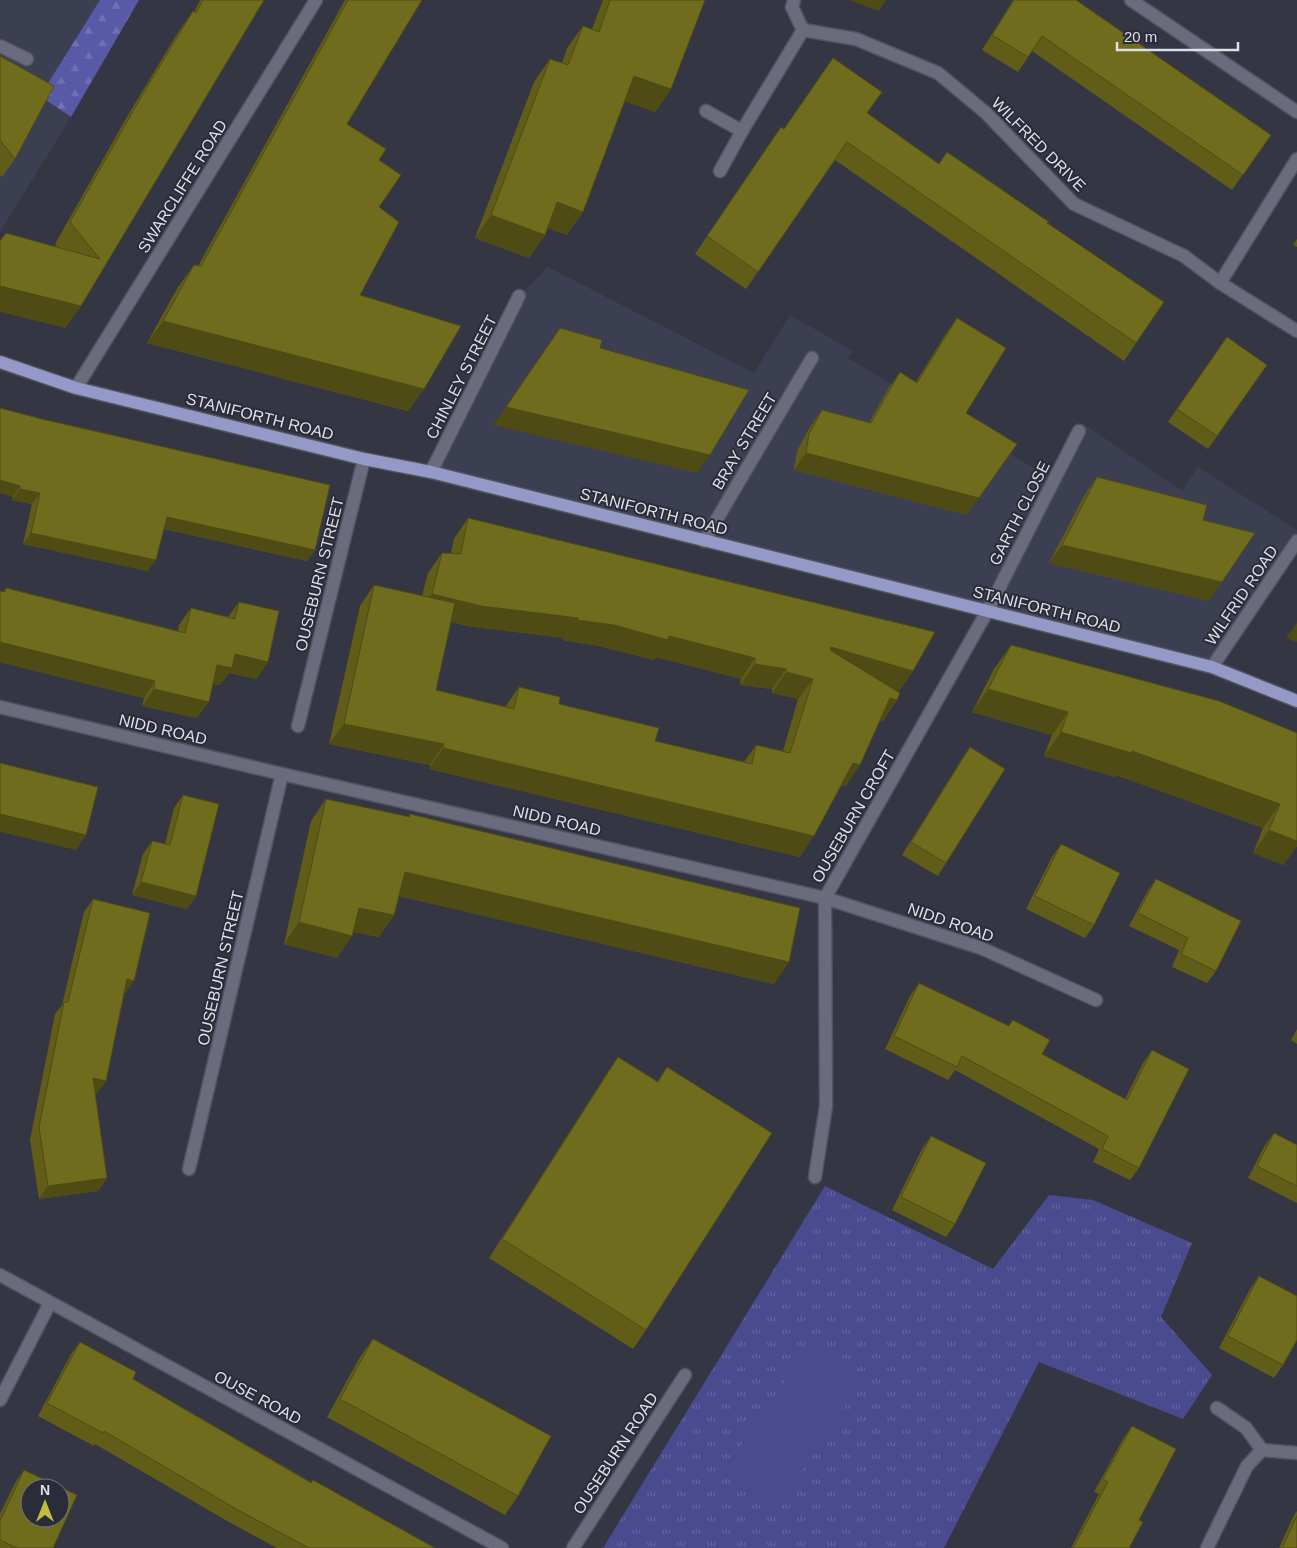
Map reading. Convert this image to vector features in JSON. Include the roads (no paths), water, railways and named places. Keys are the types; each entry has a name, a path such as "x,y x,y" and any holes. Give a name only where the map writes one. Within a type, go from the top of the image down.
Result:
{"main road":[{"name":"STANIFORTH ROAD","path":"0,362 76,388 364,459 431,472 1212,667 1297,701"}],"street":[{"name":"SWARCLIFFE ROAD","path":"76,388 316,0"},
{"path":"720,171 803,30 792,7 794,0"},
{"path":"1131,0 1297,112"},
{"name":"WILFRED DRIVE","path":"803,30 856,39 938,73 986,112 1074,204 1184,256 1220,282 1297,331"},
{"path":"0,46 26,59"},
{"path":"706,110 742,131"},
{"path":"1220,282 1297,159"},
{"name":"CHINLEY STREET","path":"431,472 519,296"},
{"name":"BRAY STREET","path":"704,541 812,358"},
{"name":"GARTH CLOSE","path":"988,610 1080,431"},
{"name":"OUSEBURN STREET","path":"298,726 364,459"},
{"name":"WILFRID ROAD","path":"1212,667 1297,541"},
{"name":"OUSEBURN CROFT","path":"815,1177 826,1106 825,898 988,610"},
{"name":"NIDD ROAD","path":"0,707 282,774 825,898 982,948 1096,1000"},
{"name":"OUSEBURN STREET","path":"189,1169 282,774"},
{"name":"OUSE ROAD","path":"0,1274 502,1548"},
{"path":"0,1400 50,1302"},
{"name":"OUSEBURN ROAD","path":"572,1548 685,1375"},
{"path":"1217,1408 1246,1428 1262,1450"},
{"path":"1207,1548 1247,1466 1262,1450 1296,1449"}]}
